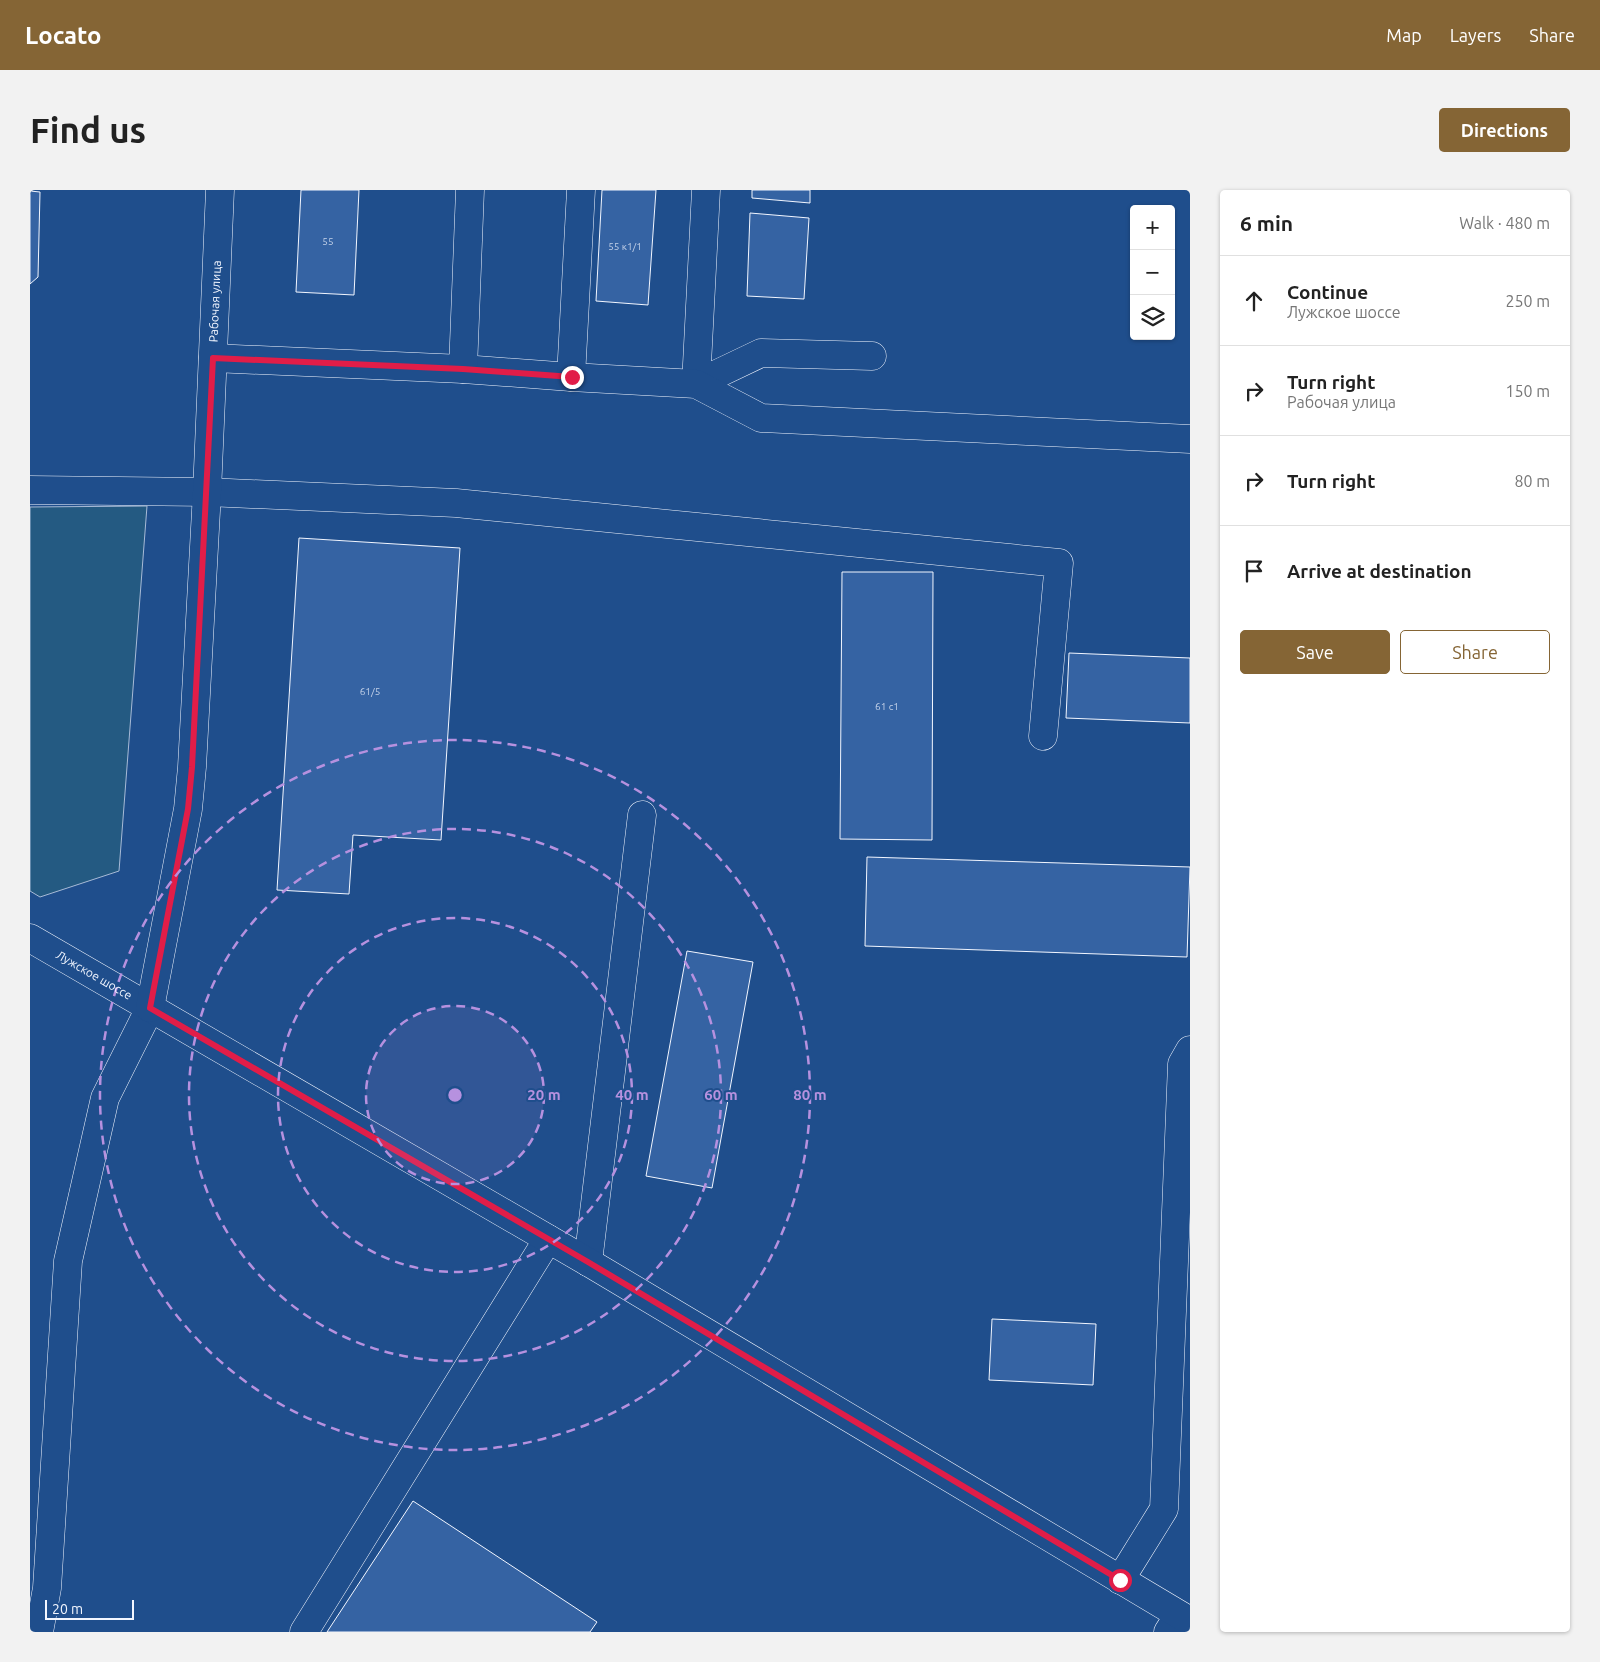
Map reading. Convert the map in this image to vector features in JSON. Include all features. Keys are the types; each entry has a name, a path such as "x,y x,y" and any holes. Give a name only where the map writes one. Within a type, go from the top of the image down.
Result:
{"main road":[{"name":"Рабочая улица","path":"40,1632 47,1588 68,1261 105,1098 150,1008 188,809 207,492 220,190"},
{"path":"463,369 470,190"},
{"path":"572,377 581,190"},
{"path":"696,384 706,190"},
{"path":"696,384 761,353 872,356"},
{"path":"213,358 463,369 696,384 761,418 1190,439"},
{"path":"30,490 207,492 456,503 1059,563 1043,736"},
{"path":"588,1262 642,815"},
{"name":"Лужское шоссе","path":"30,938 588,1262 1120,1580 1179,1623"},
{"path":"1120,1580 1164,1510 1181,1312 1182,1064 1190,1050"},
{"path":"304,1632 548,1239"},
{"path":"30,1616 47,1588"}],"shaded area":[{"path":"147,506 119,871 40,897 30,891 30,507"}],"building":[{"path":"301,190 359,190 354,295 296,292"},
{"path":"602,190 656,190 648,305 596,301"},
{"path":"752,190 810,190 810,203 752,198"},
{"path":"30,191 40,192 38,277 30,284"},
{"path":"750,213 809,218 804,299 747,296"},
{"path":"299,538 460,548 441,840 353,835 349,894 277,890"},
{"path":"842,572 933,572 932,840 840,839"},
{"path":"1069,653 1190,658 1190,723 1066,718"},
{"path":"867,857 1190,867 1187,957 865,946"},
{"path":"687,951 753,962 712,1188 646,1176"},
{"path":"992,1319 1096,1324 1093,1385 989,1380"},
{"path":"413,1501 597,1622 590,1632 327,1632"}],"route":[{"path":"572,377 463,369 213,358 192,767 188,809 150,1008 588,1262 1120,1580"}]}
